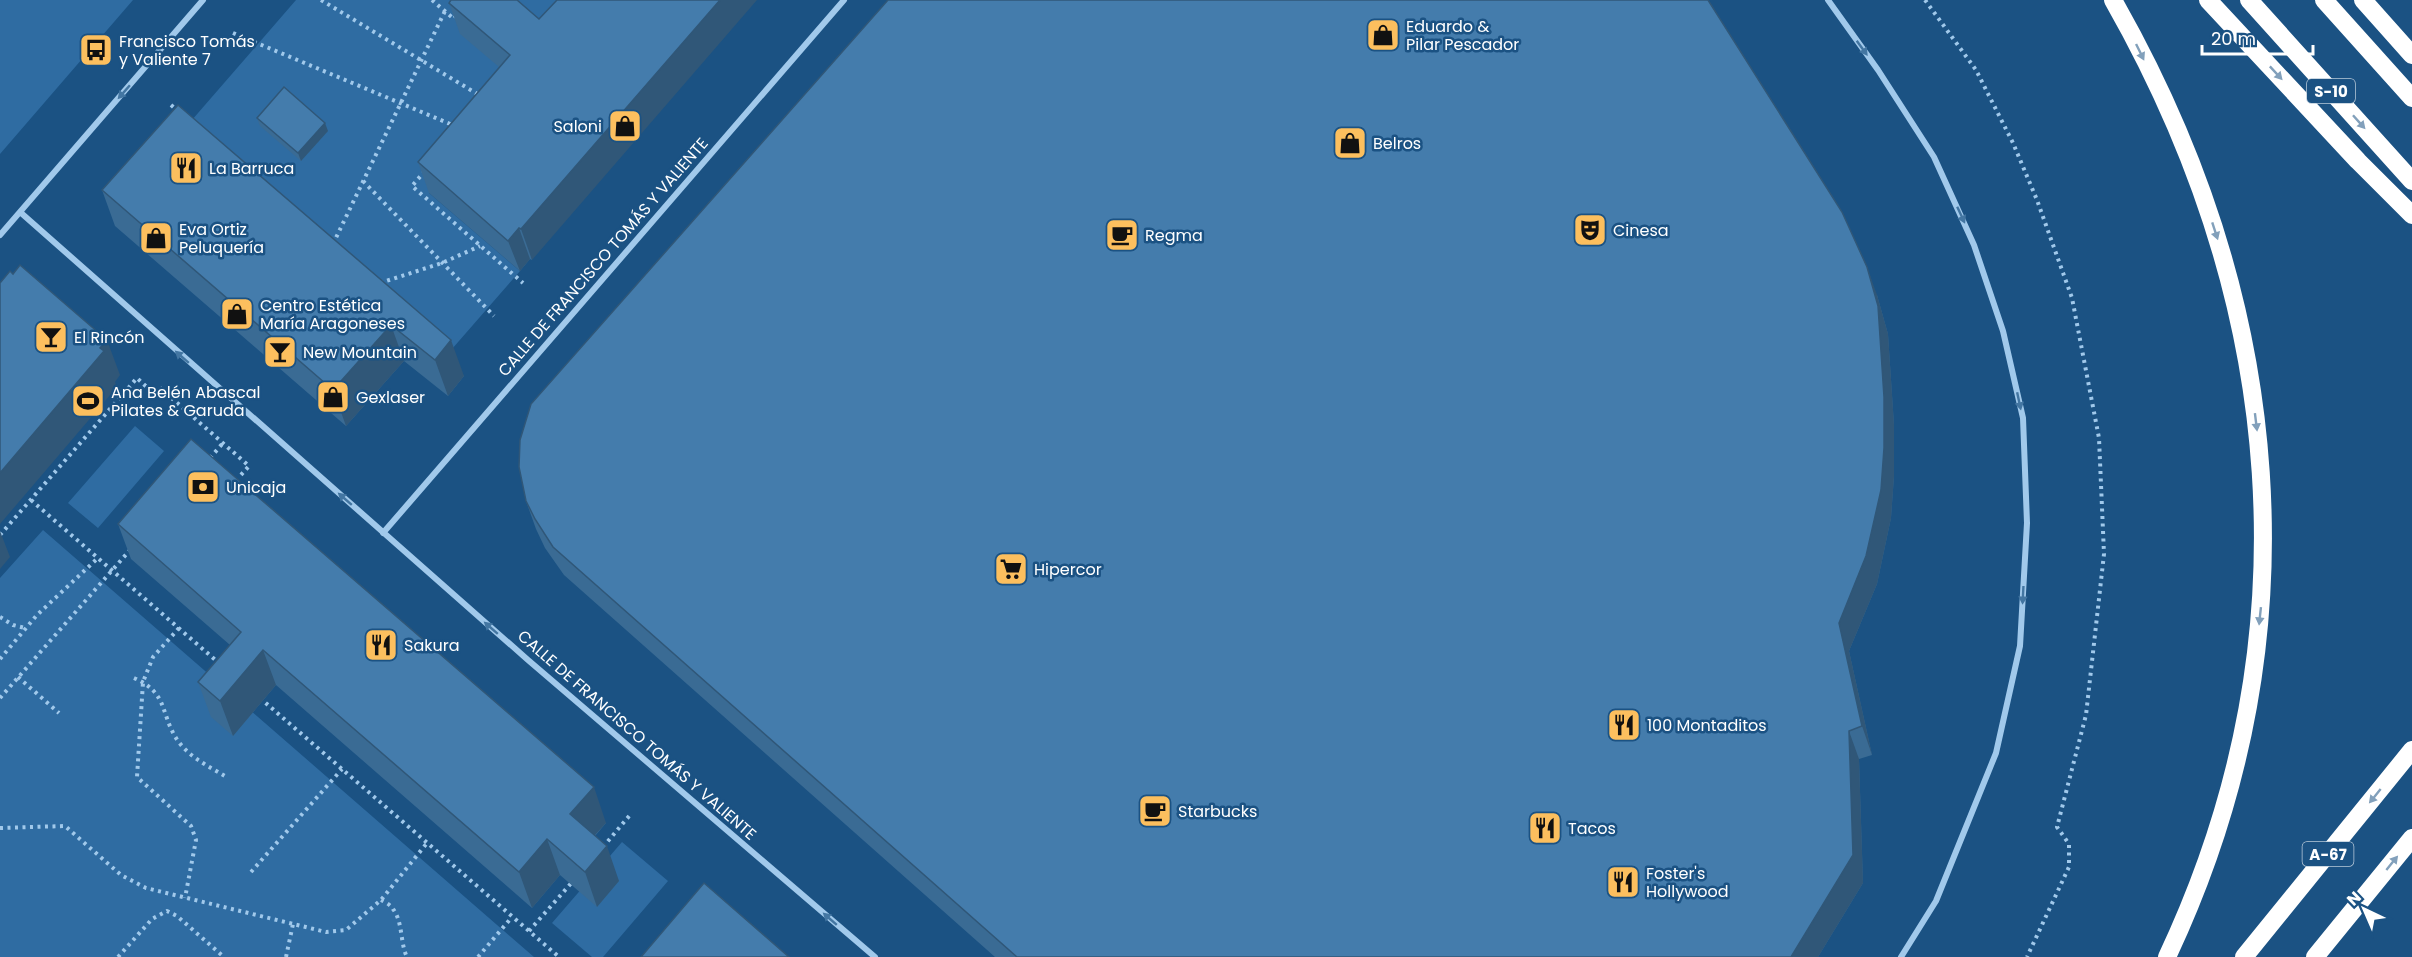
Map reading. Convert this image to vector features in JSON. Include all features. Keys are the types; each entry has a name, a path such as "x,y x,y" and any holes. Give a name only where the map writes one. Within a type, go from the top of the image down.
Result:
{"highway":[{"path":"2113,0 2180,135 2226,263 2250,372 2257,430 2263,525 2262,601 2243,736 2215,837 2191,906 2167,957"},
{"path":"2208,0 2358,161 2412,215"},
{"name":"S-10","path":"2249,0 2412,181"},
{"path":"2324,0 2412,98"},
{"path":"2363,0 2412,55"},
{"name":"A-67","path":"2244,957 2412,750"},
{"path":"2315,957 2412,838"}],"street":[{"path":"0,235 203,0"},
{"name":"CALLE DE FRANCISCO TOMÁS Y VALIENTE","path":"384,533 844,0"},
{"path":"1828,0 1878,70 1934,158 1974,245 2004,331 2023,418 2027,523 2020,646 1996,753 1936,901 1901,957"},
{"name":"CALLE DE FRANCISCO TOMÁS Y VALIENTE","path":"20,212 384,533 875,957"}],"path":[{"path":"321,0 487,100"},
{"path":"432,0 454,19 459,13"},
{"path":"1925,0 1976,70 2013,143 2037,200 2072,298 2099,438 2103,565 2086,715 2057,827 2069,844 2069,867 2027,957"},
{"path":"324,237 332,245 444,11"},
{"path":"233,33 461,129"},
{"path":"171,105 184,116"},
{"path":"426,170 412,186 523,283"},
{"path":"363,181 494,316"},
{"path":"387,292 378,284 480,246"},
{"path":"0,536 137,378 153,393 159,387 249,466 240,476"},
{"path":"208,460 223,443"},
{"path":"31,500 228,670"},
{"path":"0,699 134,545"},
{"path":"0,659 25,628 98,558"},
{"path":"0,616 13,625 25,628"},
{"path":"179,628 153,657 143,682 136,777 191,826 196,840 185,898"},
{"path":"18,677 59,712"},
{"path":"134,678 158,694 176,738 195,758 225,776"},
{"path":"253,692 559,957"},
{"path":"251,872 342,770"},
{"path":"602,848 630,815"},
{"path":"2,826 65,826 121,875 146,888 326,932 346,930 381,900 427,843"},
{"path":"529,931 581,872"},
{"path":"381,900 393,908 407,957"},
{"path":"118,957 152,919 167,911 177,916 224,957"},
{"path":"478,957 512,917"},
{"path":"286,957 293,924"}],"shaded area":[{"path":"0,0 133,0 0,154"},
{"path":"296,0 596,0 429,193 520,271 452,349 185,128"},
{"path":"135,426 164,451 98,528 68,503"},
{"path":"43,530 534,957 0,957 0,578"},
{"path":"622,842 668,881 603,957 592,957 552,923"}],"building":[{"path":"451,0 517,0 539,19 557,0 720,0 521,229 519,228 508,241 418,162 510,55 449,3"},
{"path":"888,0 1708,0 1842,212 1867,267 1878,306 1884,397 1881,490 1866,556 1839,623 1862,726 1849,731 1853,855 1791,957 1017,957 553,547 526,501 519,467 520,440 531,404"},
{"path":"284,87 325,123 298,153 257,118"},
{"path":"178,105 451,340 435,360 391,325 333,390 102,190"},
{"path":"20,265 107,340 100,348 104,351 0,473 0,283 10,271 13,274"},
{"path":"191,439 594,787 570,814 607,846 585,872 547,839 519,872 263,650 220,701 198,682 241,632 118,524"},
{"path":"704,883 789,957 641,957"}],"place":[{"name":"Eduardo & Pilar Pescador","path":"1383,35"},
{"name":"Francisco Tomás y Valiente 7","path":"96,50"},
{"name":"Saloni","path":"625,126"},
{"name":"Belros","path":"1350,143"},
{"name":"La Barruca","path":"186,168"},
{"name":"Cinesa","path":"1590,230"},
{"name":"Regma","path":"1122,235"},
{"name":"Eva Ortiz Peluquería","path":"156,238"},
{"name":"Centro Estética María Aragoneses","path":"237,314"},
{"name":"El Rincón","path":"51,337"},
{"name":"New Mountain","path":"280,352"},
{"name":"Gexlaser","path":"333,397"},
{"name":"Ana Belén Abascal Pilates & Garuda","path":"88,401"},
{"name":"Unicaja","path":"203,487"},
{"name":"Hipercor","path":"1011,569"},
{"name":"Sakura","path":"381,645"},
{"name":"100 Montaditos","path":"1624,725"},
{"name":"Starbucks","path":"1155,811"},
{"name":"Tacos","path":"1545,828"},
{"name":"Foster's Hollywood","path":"1623,882"}]}
